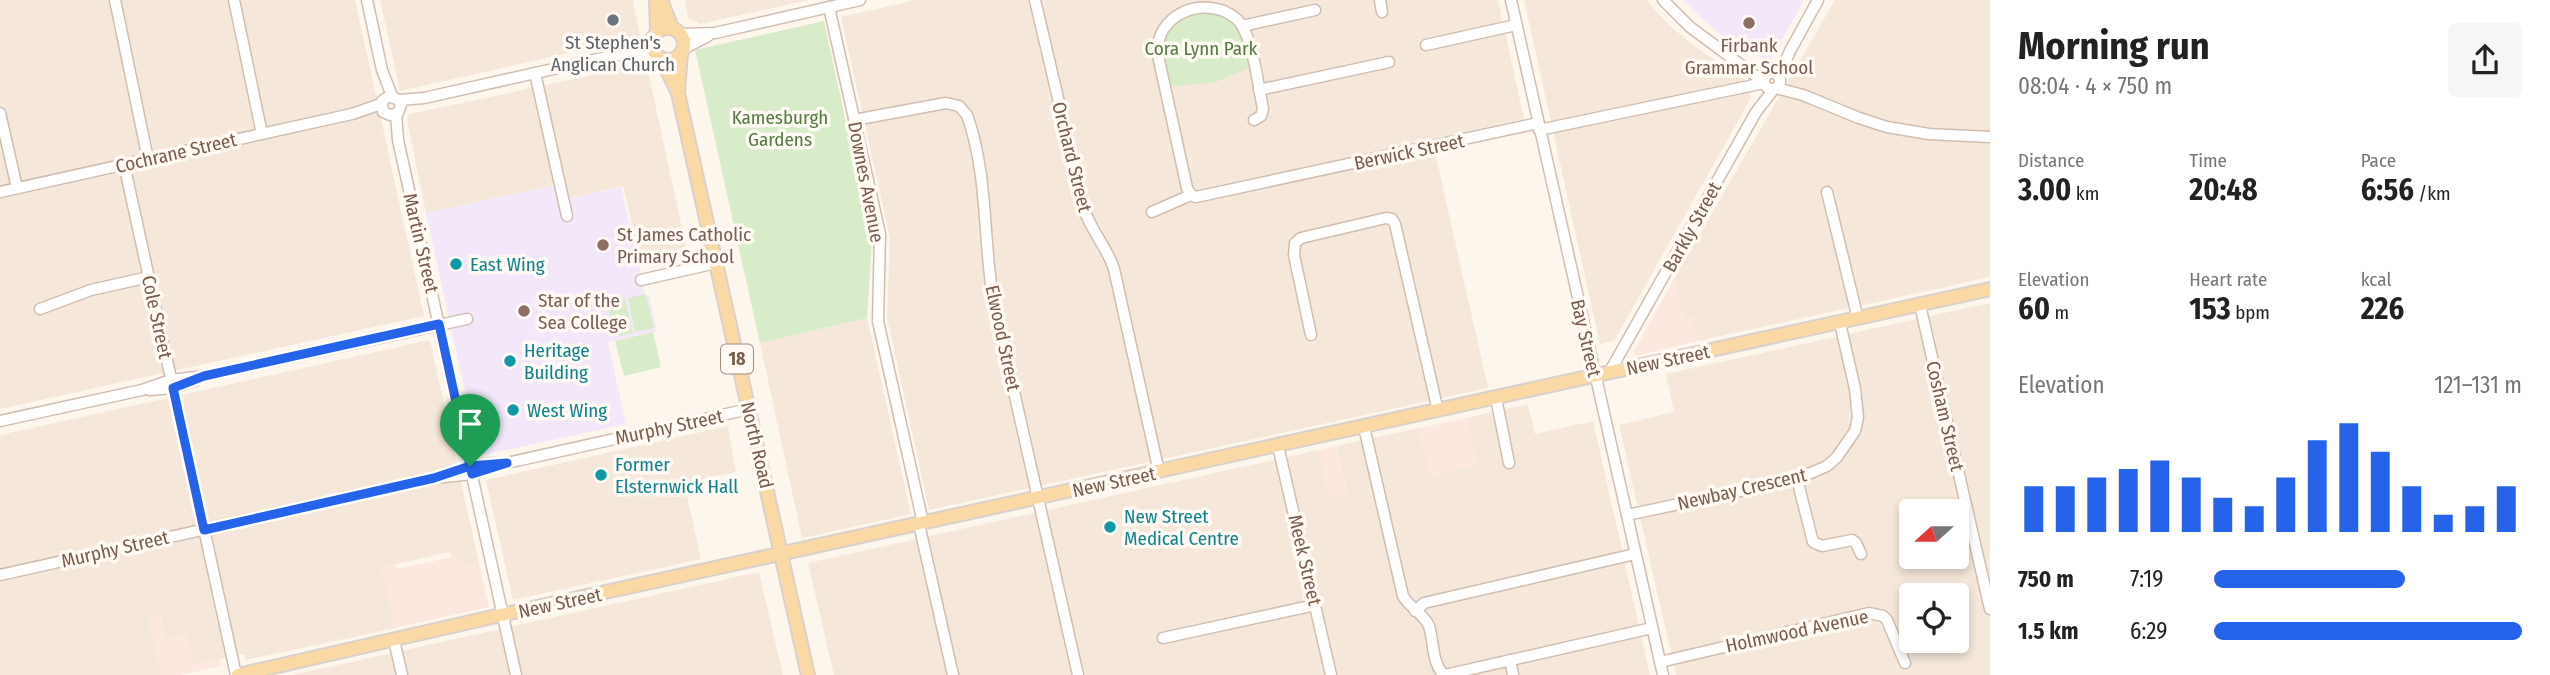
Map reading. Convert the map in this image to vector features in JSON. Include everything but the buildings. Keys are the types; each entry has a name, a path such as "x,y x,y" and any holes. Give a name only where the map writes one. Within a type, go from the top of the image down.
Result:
{"main road":[{"name":"18","path":"659,0 676,31 682,51"},
{"name":"18","path":"658,56 655,36 659,0"},
{"path":"655,36 661,29 676,31"},
{"path":"658,56 672,59 682,51"},
{"name":"North Road","path":"678,93 682,51"},
{"name":"North Road","path":"658,56 678,93 808,675"},
{"name":"New Street","path":"237,675 1990,289"}],"street":[{"path":"115,0 148,159"},
{"path":"234,0 262,134"},
{"name":"Martin Street","path":"368,0 516,675"},
{"path":"682,51 715,33 826,5 860,0"},
{"name":"Orchard Street","path":"1035,0 1084,209 1090,225 1107,250 1114,269 1159,472"},
{"path":"1380,0 1382,12"},
{"name":"Bay Street","path":"1511,0 1663,675"},
{"path":"1663,0 1690,27 1735,61 1803,95 1887,127 1929,134 1990,137"},
{"name":"Barkly Street","path":"1609,373 1818,0"},
{"path":"1191,195 1187,188 1157,43 1164,28 1178,13 1194,3 1222,10 1242,26 1263,113 1254,120"},
{"name":"Downes Avenue","path":"826,5 880,234 878,321 953,675"},
{"path":"1242,26 1315,10"},
{"path":"1426,45 1516,24"},
{"path":"676,31 715,33"},
{"name":"Cochrane Street","path":"0,192 616,55 655,36"},
{"name":"Cochrane Street","path":"616,55 658,56"},
{"path":"1259,90 1389,62"},
{"path":"535,73 567,216"},
{"name":"Berwick Street","path":"1152,212 1191,195 1201,197 1771,81"},
{"name":"Elwood Street","path":"854,120 946,103 958,106 967,115 984,191 987,253 993,299 1078,675"},
{"path":"0,113 17,188"},
{"name":"Cole Street","path":"124,164 237,675"},
{"path":"1827,192 1858,319"},
{"path":"1311,335 1294,255 1297,240 1386,218 1392,219 1438,411"},
{"path":"641,280 716,263"},
{"path":"40,309 91,290 149,277"},
{"name":"Cosham Street","path":"1920,305 1990,608"},
{"path":"0,421 467,318"},
{"name":"Newbay Crescent","path":"1627,515 1797,479 1827,466 1847,446 1855,431 1858,417 1840,323"},
{"path":"1626,342 1632,368"},
{"path":"1496,398 1509,463"},
{"name":"Murphy Street","path":"0,575 749,409"},
{"path":"1364,427 1403,596 1429,626 1438,668 1444,675 1652,628"},
{"name":"Meek Street","path":"1278,446 1331,675"},
{"path":"1797,479 1813,542 1822,546 1852,540 1856,542 1861,554"},
{"path":"1415,611 1424,603 1636,554"},
{"path":"1163,638 1315,605"},
{"name":"Holmwood Avenue","path":"1660,662 1870,613 1883,616 1887,620 1905,663"},
{"path":"394,640 402,675"},
{"path":"1510,660 1513,675"}],"shaded area":[{"path":"0,0 355,0 424,316 0,409"},
{"path":"380,0 633,0 640,37 400,91"},
{"path":"685,0 809,0 700,24 688,17"},
{"path":"917,0 1498,0 1524,119 1432,139 1488,388 929,510 887,317 890,238 841,17"},
{"path":"1524,0 1646,0 1669,25 1694,46 1744,80 1751,98 1614,341 1600,344"},
{"name":"Firbank Grammar School","path":"1682,0 1804,0 1770,62 1729,42"},
{"path":"1835,0 1990,0 1990,277 1698,341 1692,317 1683,319 1674,279"},
{"path":"644,64 647,66 688,256 642,266 623,186 558,201 554,185 426,213 407,119 410,114"},
{"name":"Star of the Sea College","path":"555,185 559,201 621,187 642,266 639,267 645,296 649,295 657,331 608,342 626,424 479,456 426,213"},
{"path":"1674,279 1683,318 1692,317 1698,341 1635,356 1634,351"},
{"path":"1990,303 1990,675 1676,675 1619,425 1674,412 1666,374"},
{"path":"867,318 911,514 802,538 760,343"},
{"path":"430,340 481,573 452,557 450,552 382,567 395,628 246,660 244,654 194,664 164,639 160,616 149,618 161,675 0,675 0,435"},
{"path":"1528,404 1535,434 1593,421 1650,675 834,675 808,563 1319,450 1330,496 1347,492 1336,446 1419,428 1430,476 1477,465 1467,418"},
{"path":"1467,418 1478,465 1429,476 1419,428"},
{"path":"728,426 736,472 684,483 701,559 513,600 486,480"},
{"path":"1336,446 1347,492 1329,496 1319,450"},
{"path":"452,557 481,573 489,607 395,628 381,567 395,563 397,569"},
{"path":"759,572 783,675 292,675"},
{"path":"159,616 165,639 187,634 194,664 220,659 221,666 181,675 161,675 149,618"}],"green space":[{"name":"Cora Lynn Park","path":"1206,11 1218,14 1233,24 1242,38 1249,68 1216,82 1169,87 1164,60 1165,37 1170,27 1178,20 1189,14"},
{"name":"Kamesburgh Gardens","path":"824,21 872,242 867,318 760,343 695,50"},
{"path":"646,294 654,328 635,332 628,298"},
{"path":"625,299 633,333 614,337 607,303"},
{"path":"653,332 661,367 624,376 615,341"}],"place":[{"name":"St Stephen's Anglican Church","path":"613,20"},
{"name":"Firbank Grammar School","path":"1749,23"},
{"name":"St James Catholic Primary School","path":"603,245"},
{"name":"East Wing","path":"456,264"},
{"name":"Star of the Sea College","path":"524,311"},
{"name":"Heritage Building","path":"510,361"},
{"name":"West Wing","path":"513,410"},
{"name":"Former Elsternwick Hall","path":"601,475"},
{"name":"New Street Medical Centre","path":"1110,527"}],"route":[{"path":"470,466 434,478 204,530 173,388 204,376 439,324 470,466 507,463 472,474 470,466"}]}
